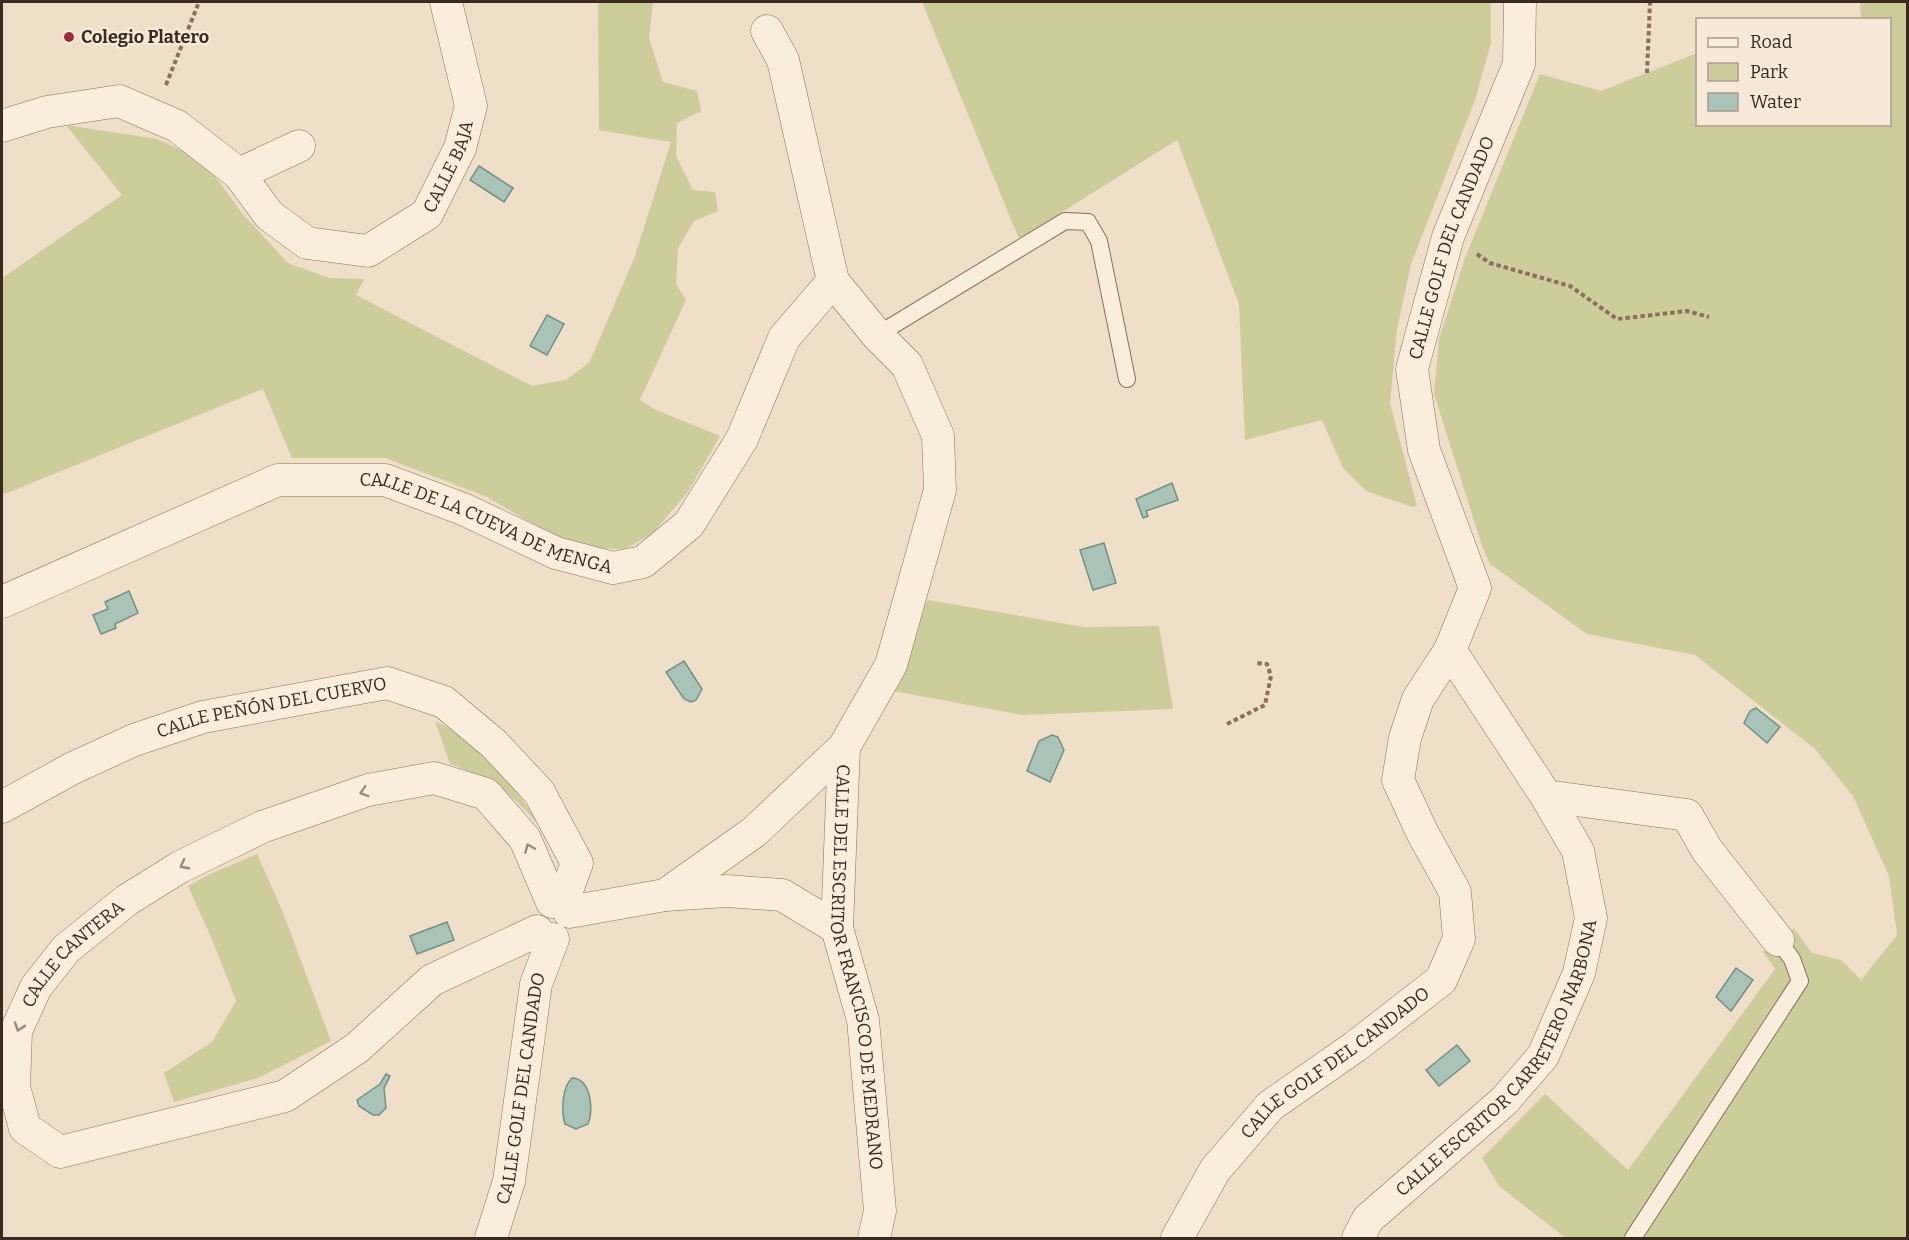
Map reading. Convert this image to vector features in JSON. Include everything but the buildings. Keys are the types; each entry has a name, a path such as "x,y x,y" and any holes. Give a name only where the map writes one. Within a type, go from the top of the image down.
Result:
{"street":[{"name":"CALLE BAJA","path":"2,126 47,112 119,101 177,126 239,174 269,215 307,243 368,250 427,214 460,148 471,106 446,2"},
{"name":"CALLE GOLF DEL CANDADO","path":"1177,1239 1215,1170 1270,1106 1441,980 1459,939 1455,892 1422,832 1398,780 1405,738 1418,699 1450,650 1475,588 1414,452 1412,369 1448,237 1519,64 1520,2"},
{"path":"767,31 783,60 833,281"},
{"path":"239,174 299,146"},
{"name":"CALLE DEL ESCRITOR FRANCISCO DE MEDRANO","path":"833,281 877,335 906,365 938,436 940,490 891,665 844,747 837,928 863,1020 880,1211 874,1239"},
{"name":"CALLE DE LA CUEVA DE MENGA","path":"2,602 278,480 385,480 463,509 556,553 614,568 643,562 689,524 742,439 784,338 833,281"},
{"name":"CALLE ESCRITOR CARRETERO NARBONA","path":"1358,1239 1368,1219 1504,1101 1543,1056 1579,973 1591,918 1578,851 1546,796 1450,650"},
{"name":"CALLE PEÑÓN DEL CUERVO","path":"2,807 73,768 134,740 203,717 387,683 444,702 494,744 539,792 577,863 561,906"},
{"path":"665,895 754,832 844,747"},
{"name":"CALLE CANTERA","path":"545,935 432,980 357,1048 285,1096 60,1152 26,1128 14,1088 16,1031 36,987 66,949 127,900 180,867 262,827 368,790 434,778 486,794 525,839 561,906"},
{"path":"1546,796 1687,815 1707,850 1778,940"},
{"path":"545,935 534,922 536,912 541,905 561,906 727,891 782,895 837,928"},
{"name":"CALLE GOLF DEL CANDADO","path":"491,1239 509,1181 536,984 545,935"}],"lane":[{"path":"877,335 1065,221 1088,222 1099,241 1127,379"},
{"path":"1633,1239 1800,981 1792,959 1778,940"}],"path":[{"path":"152,116 199,2"},
{"path":"1647,73 1650,2"},
{"path":"1448,237 1490,263 1570,286 1617,319 1687,311 1709,317"},
{"path":"1227,724 1265,705 1271,676 1267,664 1255,663"}],"green space":[{"path":"598,2 653,2 649,38 663,82 697,91 701,111 677,123 676,156 693,190 715,192 718,211 694,221 678,248 676,284 686,300 640,400 654,409 720,436 688,492 652,534 625,549 585,548 552,535 485,496 385,458 292,458 263,389 2,495 2,278 122,195 66,125 157,139 203,160 242,213 288,263 329,278 364,279 356,295 532,386 565,380 589,363 634,259 671,142 599,130"},
{"path":"922,2 1491,2 1491,43 1475,100 1411,264 1397,329 1390,403 1417,506 1412,507 1366,491 1343,468 1322,420 1245,440 1239,304 1177,140 1019,239"},
{"path":"1860,2 1907,2 1907,1238 1566,1238 1499,1186 1482,1158 1545,1094 1628,1170 1775,969 1763,952 1794,928 1812,953 1841,960 1861,980 1897,935 1889,876 1853,796 1815,749 1695,655 1587,634 1490,564 1482,546 1434,394 1439,339 1465,258 1540,74 1601,91 1696,53 1696,126 1891,126 1891,18 1861,18"},
{"path":"928,600 1084,627 1159,626 1173,709 1022,715 894,691 923,607"},
{"path":"435,721 470,742 485,755 511,785 546,834 525,809 504,791 450,764"},
{"path":"257,854 282,910 331,1041 258,1078 174,1102 164,1073 212,1042 236,1001 188,886"}],"water":[{"path":"479,166 513,188 504,202 470,180"},
{"path":"547,315 564,324 547,355 530,346"},
{"path":"1172,483 1178,500 1146,511 1148,516 1143,518 1136,499"},
{"path":"1104,543 1116,583 1093,590 1080,550"},
{"path":"129,591 138,613 115,624 116,628 101,634 93,615 108,609 105,602"},
{"path":"684,661 702,689 696,700 691,702 684,699 666,672"},
{"path":"1756,708 1780,727 1767,743 1744,723 1750,711"},
{"path":"1052,735 1058,737 1064,750 1050,782 1027,771 1039,741"},
{"path":"447,922 454,940 417,954 410,936"},
{"path":"1736,968 1753,980 1731,1011 1716,997"},
{"path":"1457,1045 1470,1061 1439,1086 1426,1070"},
{"path":"386,1074 390,1076 384,1088 386,1108 379,1115 373,1115 359,1106 357,1100 380,1084"},
{"path":"572,1078 583,1083 591,1104 588,1124 576,1129 565,1124 563,1113 564,1093"}],"place":[{"name":"Colegio Platero","path":"69,37"}]}
